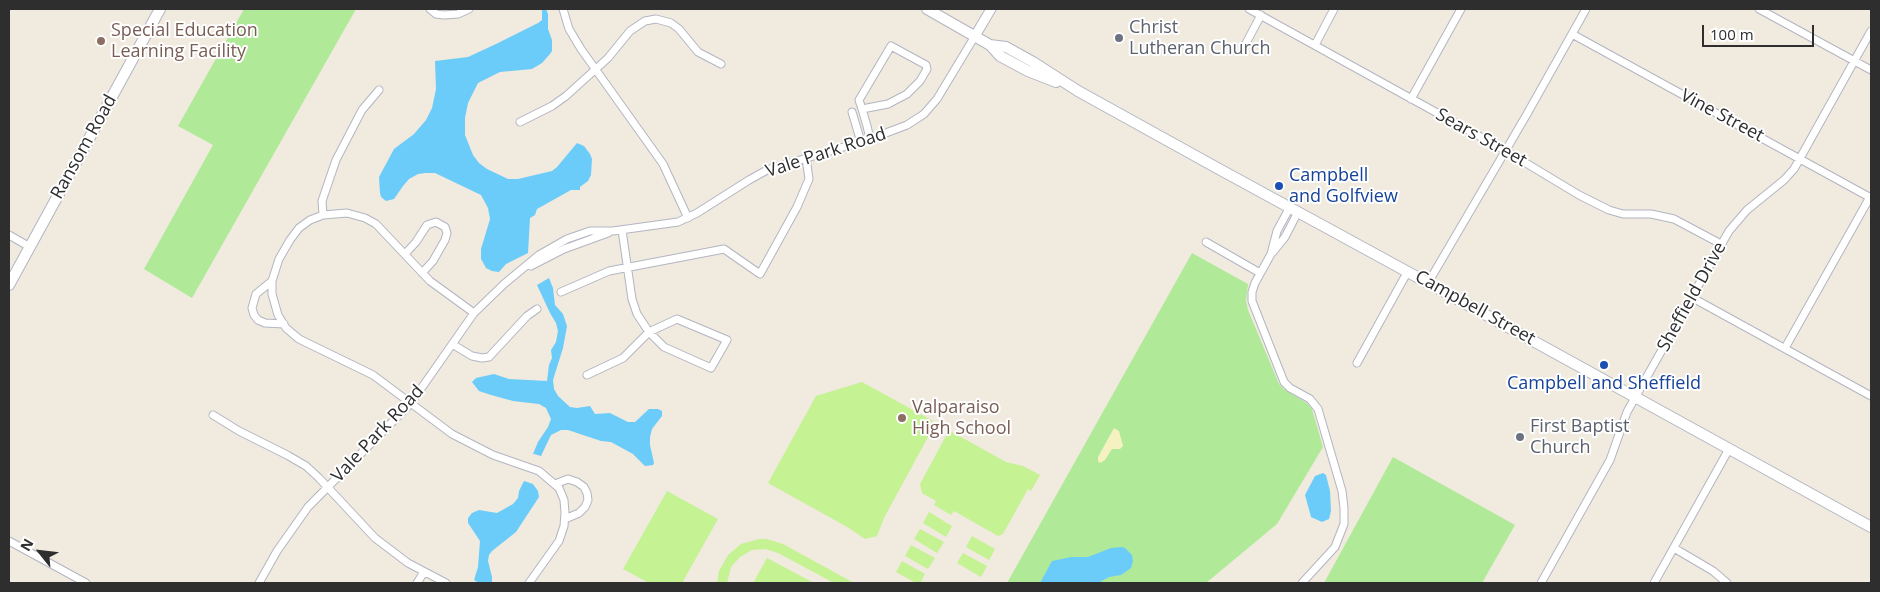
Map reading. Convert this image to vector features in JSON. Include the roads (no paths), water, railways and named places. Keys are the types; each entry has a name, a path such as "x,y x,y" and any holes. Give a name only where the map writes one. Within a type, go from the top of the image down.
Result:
{"main road":[{"name":"Ransom Road","path":"9,285 160,9"},
{"name":"Campbell Street","path":"927,9 990,45 1000,56 1028,71 1078,91 1871,527"}],"street":[{"path":"430,9 436,14 444,15 458,14 470,9"},
{"path":"563,9 574,40 663,164 674,184 688,218"},
{"path":"976,36 992,9"},
{"name":"Sears Street","path":"1249,9 1506,151 1578,195 1609,210 1623,214 1651,214 1674,219 1721,244"},
{"path":"1314,45 1334,9"},
{"path":"1411,99 1460,9"},
{"path":"1428,282 1506,151 1586,9"},
{"path":"1760,9 1871,70"},
{"path":"1244,47 1261,15"},
{"path":"520,122 558,102 596,70 634,27 645,21 656,19 666,21 675,26 698,52 721,64"},
{"name":"Sheffield Drive","path":"1541,583 1610,460 1621,426 1636,397 1721,244 1738,218 1784,180 1801,158 1871,31"},
{"name":"Vine Street","path":"1572,34 1871,197"},
{"name":"Vale Park Road","path":"259,583 308,508 411,403 474,313 504,284 524,269 564,249 613,231 668,224 688,218 758,175 870,139 907,125 929,109 941,94 976,36"},
{"path":"862,109 881,106 901,98 920,80 927,70 926,65 891,46 859,100 870,139"},
{"path":"323,215 322,201 336,160 362,110 379,90"},
{"path":"852,112 860,142"},
{"path":"561,292 609,271 724,249 760,274 797,207 809,179 806,158"},
{"path":"1785,348 1871,197"},
{"path":"1294,210 1277,231 1271,254 1252,292 1252,301 1284,382 1290,388 1313,402 1318,409 1344,500 1344,524 1338,540 1329,555 1302,583"},
{"path":"474,313 442,291 422,273 381,228 365,218 347,212 323,215 304,224 294,233 279,259 272,280 275,308 284,324 299,339 366,371 452,434 493,455 539,471 559,488 564,500 564,526 559,541 529,583"},
{"path":"405,254 416,242 427,225 436,222 445,227 445,240 434,261 422,273"},
{"path":"587,375 622,358 649,332 677,319 727,340 712,368 664,347 649,332 637,314 632,299 622,230"},
{"path":"9,235 30,247"},
{"path":"1206,242 1260,273"},
{"path":"1357,364 1408,272"},
{"path":"272,280 256,294 252,301 252,308 258,320 265,323 284,324"},
{"path":"1691,297 1871,396"},
{"path":"452,344 472,356 489,357 527,316 537,308"},
{"path":"213,415 239,431 296,460 312,471 375,538 408,563 446,583"},
{"path":"1654,583 1729,449"},
{"path":"555,484 568,479 577,482 587,492 588,500 585,507 579,513 565,518"},
{"path":"9,541 86,583"},
{"path":"1674,548 1713,571 1727,583"},
{"path":"417,583 424,572"}],"water":[{"path":"546,9 548,29 552,40 552,51 542,63 532,69 500,72 478,83 468,103 465,118 465,135 473,155 479,163 508,179 518,179 552,171 577,143 584,146 590,154 592,159 591,175 588,181 580,187 580,190 571,190 537,209 535,215 530,218 528,253 506,264 499,272 492,271 486,268 481,259 481,249 490,219 488,208 481,195 435,173 426,173 418,174 409,179 394,199 386,201 381,197 379,177 394,149 414,134 426,120 432,108 436,89 435,61 468,57 496,44 538,23 542,20 542,10"},
{"path":"549,278 553,288 555,305 563,314 567,326 563,348 553,380 554,389 558,396 570,407 590,406 595,414 610,413 628,422 635,422 649,409 662,411 662,416 652,429 650,437 653,465 645,466 633,454 611,442 601,441 568,430 561,430 551,435 541,456 533,454 551,419 546,408 539,404 513,401 479,391 472,382 476,378 494,374 509,379 547,381 552,358 551,350 556,342 558,331 556,323 537,285"},
{"path":"1323,473 1326,475 1330,491 1331,511 1329,519 1322,522 1311,517 1305,495 1315,476"},
{"path":"524,481 533,484 538,491 539,497 516,532 489,555 488,561 492,582 479,583 474,580 478,567 480,541 468,523 468,518 472,513 479,510 497,513 513,504 518,498"},
{"path":"1122,547 1132,555 1133,561 1131,568 1121,575 1109,577 1098,583 1040,583 1052,561 1071,557 1088,557 1111,548"}],"place":[{"name":"Christ Lutheran Church","path":"1119,38"},
{"name":"Special Education Learning Facility","path":"101,41"},
{"name":"Campbell and Golfview","path":"1279,186"},
{"name":"Campbell and Sheffield","path":"1604,365"},
{"name":"Valparaiso High School","path":"902,418"},
{"name":"First Baptist Church","path":"1520,437"}]}
